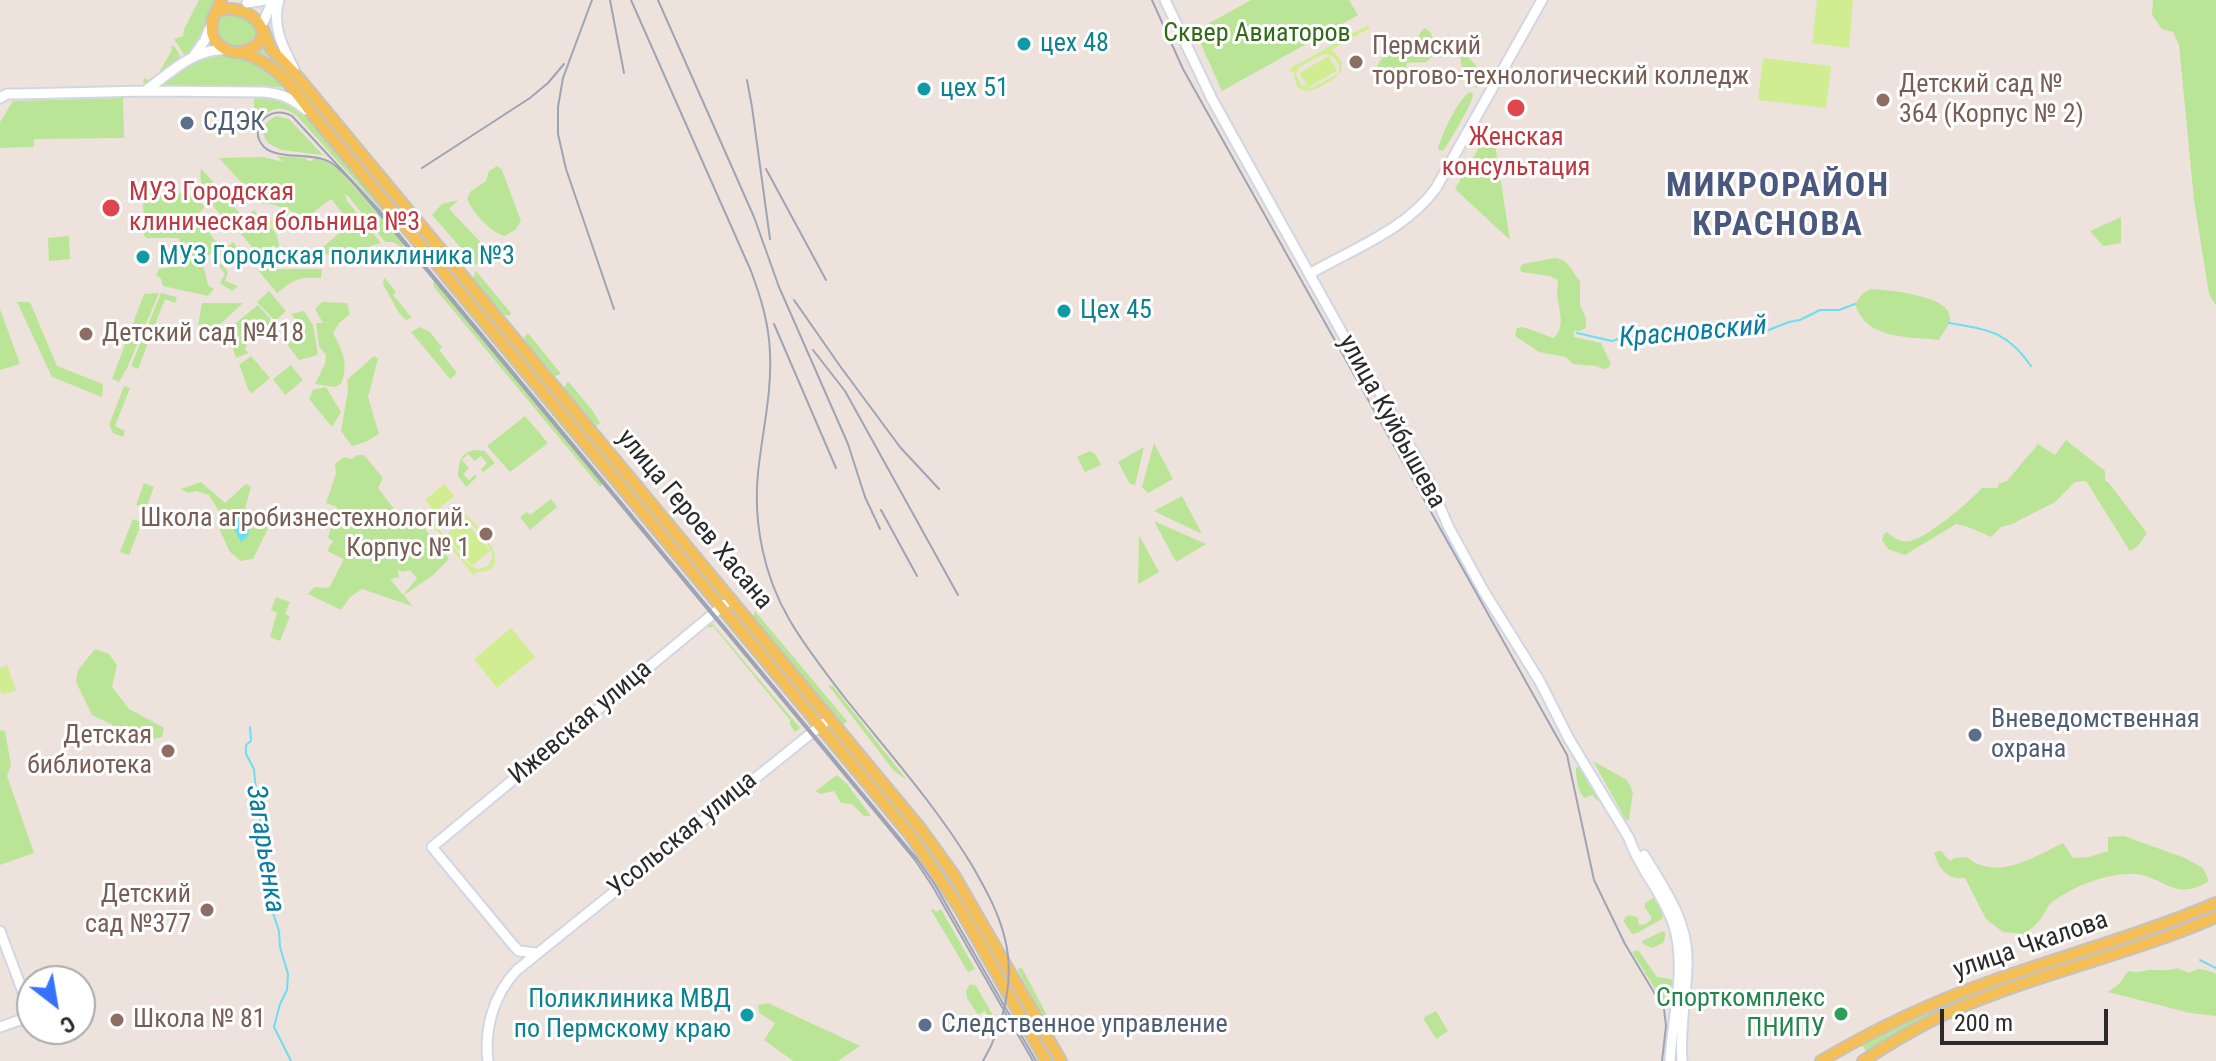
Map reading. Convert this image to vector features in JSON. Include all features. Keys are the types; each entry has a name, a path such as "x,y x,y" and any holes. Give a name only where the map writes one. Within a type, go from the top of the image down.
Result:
{"main road":[{"path":"193,57 205,40 219,6 265,0"},
{"path":"145,91 206,51 241,52 250,49 257,43 277,0"},
{"path":"277,0 276,23 297,76"},
{"name":"улица Куйбышева","path":"1165,0 1212,99 1356,358 1375,384 1428,479 1449,528 1483,590 1539,680 1569,739 1660,895 1673,924 1678,958 1677,1003 1670,1061"},
{"path":"1309,274 1403,221 1427,201 1542,0"},
{"path":"246,2 258,12 262,27"},
{"path":"212,24 216,42 227,50"},
{"name":"улица Героев Хасана","path":"262,27 271,49 297,76 921,829 954,875 1061,1061"},
{"name":"улица Героев Хасана","path":"241,52 258,57 275,68 289,83 911,836 944,883 1046,1061"},
{"path":"0,98 7,94 145,91 282,94 317,120"},
{"name":"Ижевская улица","path":"519,951 432,847 731,600"},
{"name":"Усольская улица","path":"537,953 830,718"},
{"name":"улица Куйбышева","path":"1629,838 1638,846 1681,921 1687,957 1682,1061"},
{"name":"улица Чкалова","path":"1821,1061 1914,1013 1990,982 2174,921 2216,903"},
{"name":"улица Чкалова","path":"1862,1061 1955,1010 2179,933 2216,917"},
{"path":"0,931 16,974"},
{"path":"488,1061 494,1006 515,966 519,951 537,953"},
{"path":"508,980 537,953"},
{"path":"1851,1044 1862,1049 1862,1061"}],"green space":[{"path":"199,0 216,0 209,13 202,41 185,56 174,39 183,36"},
{"name":"Сквер Авиаторов","path":"1251,0 1349,0 1358,15 1222,91 1195,31"},
{"path":"1817,0 1853,0 1849,48 1812,43"},
{"path":"2153,0 2216,0 2216,306 2209,294 2194,200 2179,45 2173,32 2162,29 2152,15"},
{"path":"237,6 251,12 257,26 251,40 237,46 223,40 217,26 223,12"},
{"path":"1368,25 1370,28 1331,50 1340,60 1342,69 1340,73 1336,77 1319,87 1308,91 1300,88 1294,71 1289,69","holes":["1324,54 1334,57 1339,73 1312,88 1301,85 1296,74 1299,67"]},
{"path":"1425,28 1442,43 1426,62 1407,63 1413,76 1405,84 1399,84 1386,72 1380,72 1377,67 1391,48 1407,48"},
{"path":"262,44 279,65 256,50"},
{"path":"171,46 180,55 179,61 143,84 144,78 148,80 158,74 172,50"},
{"path":"212,51 259,61 288,88 157,87"},
{"path":"1461,55 1466,55 1478,68 1483,85 1476,88 1463,69"},
{"path":"1329,56 1337,71 1308,87 1299,73"},
{"path":"1763,58 1831,66 1826,108 1758,100"},
{"path":"1469,92 1473,94 1466,113 1443,151 1439,150 1450,118"},
{"path":"254,95 268,95 297,104 384,209 382,211 297,116 278,109 254,121"},
{"path":"123,98 124,138 34,139 34,147 0,148 0,122 13,101"},
{"path":"311,102 438,255 392,202"},
{"path":"276,116 289,119 323,155 281,150 268,143 264,127"},
{"path":"1492,125 1510,240 1455,189"},
{"path":"276,156 311,161 315,158 328,162 340,171 405,245 401,247 385,242 344,194 381,243 343,255 315,254 351,223 331,199 307,217 272,204 260,203 219,158 263,157 284,162"},
{"path":"497,166 502,170 521,221 516,229 505,236 483,221 467,198 471,191 486,181 489,171"},
{"path":"201,168 244,218 254,210 258,215 238,233 206,195 200,178"},
{"path":"185,193 196,197 205,207 196,216 218,244 202,260 208,285 214,289 208,296 163,286 156,275 159,269 185,265 184,251 181,251 179,238 144,236 143,194"},
{"path":"458,200 449,209 491,253 476,265 432,215 442,204"},
{"path":"284,209 292,219 276,233 268,223"},
{"path":"260,216 277,235 280,252 274,245 266,251 272,259 262,259 241,234"},
{"path":"2121,217 2121,243 2103,246 2090,231"},
{"path":"69,236 70,259 49,261 48,238"},
{"path":"233,242 237,247 231,252 228,249 217,259 228,272 225,281 238,286 232,291 220,283 225,274 214,259"},
{"path":"1555,258 1567,264 1580,281 1580,304 1586,328 1574,331 1574,337 1601,343 1611,364 1608,368 1573,364 1566,357 1539,352 1515,336 1517,328 1523,327 1553,338 1560,329 1558,280 1521,272 1520,267"},
{"path":"441,260 618,471 618,472"},
{"path":"257,269 322,269 321,278 297,280 277,293"},
{"path":"476,271 510,315 503,314 473,278"},
{"path":"384,277 396,292 393,295 412,318 406,320 399,313 383,284"},
{"path":"440,280 609,479 607,481"},
{"path":"434,281 603,484 600,487 433,286"},
{"path":"1870,289 1903,292 1940,303 1947,310 1949,323 1939,340 1902,337 1879,331 1861,316 1855,304"},
{"path":"269,291 286,311 275,321 257,302"},
{"path":"159,293 128,366 119,382 112,379 144,294"},
{"path":"161,293 177,297 175,303 165,299 138,369 131,366"},
{"path":"17,302 30,302 57,366 103,384 102,397 52,377"},
{"path":"322,302 347,303 350,314 333,333 345,364 341,384 335,387 315,384 326,355 319,346 316,323 323,323 315,309"},
{"path":"202,303 243,303 214,330 198,325"},
{"path":"258,305 274,323 252,342 246,337 243,341 248,353 236,358 231,343 240,338 230,328"},
{"path":"0,309 20,364 0,370"},
{"path":"304,311 313,325 318,355 299,360 286,343 298,334 301,327 291,314"},
{"path":"420,327 430,332 457,373 450,379 411,332"},
{"path":"528,333 561,374 555,376 526,342 524,337"},
{"path":"251,356 270,378 251,394 239,365"},
{"path":"374,356 378,359 368,397 379,434 352,446 341,431 347,380"},
{"path":"291,365 303,380 285,395 273,379"},
{"path":"568,381 593,411 600,423 596,426 564,388"},
{"path":"124,386 130,388 115,426 125,431 123,437 113,433 109,425"},
{"path":"326,387 341,412 332,427 309,399 313,390"},
{"path":"525,416 548,443 510,472 487,446"},
{"path":"2066,440 2105,471 2105,481 2147,533 2138,546 2130,551 2086,481 2075,482 2055,502 2001,527 1991,537 1956,524 1905,555 1888,549 1882,540 1887,532 1903,541 1927,533 1948,519 1982,488 1998,488 1998,484 2007,481 2038,444 2055,455"},
{"path":"1154,443 1173,479 1148,493 1142,487"},
{"path":"1144,447 1135,485 1130,484 1118,462"},
{"path":"476,450 485,451 495,463 483,472 481,469 487,463 481,456 475,461 468,454 462,460 469,468 463,474 469,480 475,475 477,477 466,487 458,476 460,462 464,455"},
{"path":"1090,451 1101,465 1085,472 1077,457"},
{"path":"364,455 383,478 378,488 401,518 410,510 449,559 432,576 404,595 412,606 362,589 350,597 341,610 308,594 314,587 329,588 344,559 327,551 333,541 328,538 337,507 326,503 336,474 335,464 344,457 352,459","holes":["398,569 402,572 410,570 417,578 403,595 390,579 399,577"]},
{"path":"201,482 225,503 246,484 251,487 245,508 273,518 253,559 241,561 230,552 220,531 219,512 209,495 196,491 188,493 181,489"},
{"path":"144,483 154,487 146,508 136,505"},
{"path":"444,484 454,496 435,512 425,500"},
{"path":"1182,496 1202,534 1154,511"},
{"path":"551,499 557,507 530,530 520,517 527,512 530,515"},
{"path":"454,507 481,530 494,553 495,563 489,570 476,572 474,576 423,514 425,512 435,524 441,511","holes":["447,511 458,513 487,544 493,557 488,566 478,569 470,566 441,532 440,518"]},
{"path":"133,519 142,522 129,555 120,552"},
{"path":"464,520 490,551 472,566 446,535"},
{"path":"1154,521 1206,544 1176,562"},
{"path":"1139,535 1159,572 1138,584"},
{"path":"276,597 290,602 285,614 290,616 280,641 270,637 277,613 271,610"},
{"path":"755,611 847,721 843,725 753,617"},
{"path":"712,623 800,728 795,732 790,720 713,626 709,628"},
{"path":"511,628 535,657 497,688 474,659"},
{"path":"95,649 109,654 117,665 112,687 129,709 164,728 162,737 145,741 92,715 76,682 78,670"},
{"path":"7,665 16,690 2,695 0,668"},
{"path":"828,685 833,686 907,780 894,771"},
{"path":"0,730 5,731 11,765 7,776 34,853 0,865"},
{"path":"1593,761 1627,780 1633,792 1629,820 1626,820"},
{"path":"1580,765 1599,802 1592,795 1585,798 1580,792 1576,768"},
{"path":"837,775 871,816 864,816 852,804 841,803 834,791 820,794 816,791"},
{"path":"2124,836 2185,858 2203,868 2209,881 2197,887 2177,889 2144,875 2123,874 2101,878 2052,902 2036,924 2024,934 2003,932 1986,919 1965,878 1944,872 1934,852 1941,851 1950,861 1967,857 1978,864 2002,867 2028,860 2063,843 2073,858 2089,857 2108,851 2108,837"},
{"path":"1655,897 1662,907 1662,919 1632,934 1624,922 1625,917 1630,915 1638,918 1639,925 1646,924 1651,916 1645,903"},
{"path":"933,909 936,912 941,909 975,969 968,972"},
{"path":"1663,931 1666,934 1663,943 1652,948 1643,944 1642,941"},
{"path":"1638,950 1657,977 1673,982 1668,1000 1662,1000 1632,952"},
{"path":"1022,968 1050,1021 1049,1028 1017,969"},
{"path":"2177,968 2189,973 2202,969 2216,974 2216,1016 2190,1013 2108,992 2120,983 2128,971"},
{"path":"970,984 976,986 998,1024 995,1034 985,1025 991,1021 985,1011 978,1015 967,998 966,991"},
{"path":"1992,987 1921,1019 1867,1052 1861,1044 1919,1016"},
{"path":"768,1003 860,1046 838,1061 793,1061 764,1040 775,1023 759,1013 758,1005"},
{"path":"1436,1011 1448,1031 1436,1039 1423,1018"}],"water":[{"path":"242,509 251,515 248,536 241,542 232,525"}],"waterway":[{"name":"Красновский","path":"1577,333 1612,341 1627,336 1643,338 1703,329 1761,333 1820,310 1839,310 1855,304"},
{"path":"1949,323 1996,334 2014,346 2031,366"},
{"name":"Загарьенка","path":"250,727 251,741 246,745 246,754 254,769 256,791 260,798 259,814 266,851 265,881 288,974 287,990 274,1027 291,1061"},
{"path":"2200,960 2216,968"}],"tram line":[{"path":"1152,0 1183,69 1567,755 1594,880 1625,944 1664,1009 1666,1026 1662,1061"},
{"path":"1033,1061 915,860 355,185 323,159 277,153 264,147 259,140 259,125 269,115 284,113 292,116 379,210 917,859 1036,1061"}],"railway":[{"path":"592,0 563,78 558,107 558,134 566,169 614,309"},
{"path":"610,0 624,73"},
{"path":"631,0 751,271 764,311 770,368 758,473 757,511 762,549 773,585 789,619 809,650 959,845 987,893 1002,929 1009,970 1006,1002 997,1033 983,1061"},
{"path":"658,0 754,217 779,287 848,444 865,497 880,529"},
{"path":"422,168 530,98 564,64"},
{"path":"747,80 770,239"},
{"path":"766,169 826,280"},
{"path":"794,300 900,447 939,489"},
{"path":"774,324 836,468"},
{"path":"813,350 845,391 958,595"},
{"path":"881,510 917,576"}],"place":[{"name":"цех 48","path":"1024,44"},
{"name":"Пермский торгово-технологический колледж","path":"1356,62"},
{"name":"цех 51","path":"924,89"},
{"name":"Детский сад № 364 (Корпус № 2)","path":"1883,100"},
{"name":"Женская консультация","path":"1516,108"},
{"name":"СДЭК","path":"187,123"},
{"name":"МУЗ Городская клиническая больница №3","path":"111,208"},
{"name":"МУЗ Городская поликлиника №3","path":"143,257"},
{"name":"Цех 45","path":"1064,311"},
{"name":"Детский сад №418","path":"86,334"},
{"name":"Школа агробизнестехнологий. Корпус № 1","path":"486,534"},
{"name":"Вневедомственная охрана","path":"1975,735"},
{"name":"Детская библиотека","path":"168,751"},
{"name":"Детский сад №377","path":"207,910"},
{"name":"Спорткомплекс ПНИПУ","path":"1841,1014"},
{"name":"Поликлиника МВД по Пермскому краю","path":"747,1015"},
{"name":"Школа № 81","path":"117,1020"},
{"name":"Следственное управление","path":"925,1025"}],"district":[{"name":"МИКРОРАЙОН КРАСНОВА","path":"1778,206"}]}
